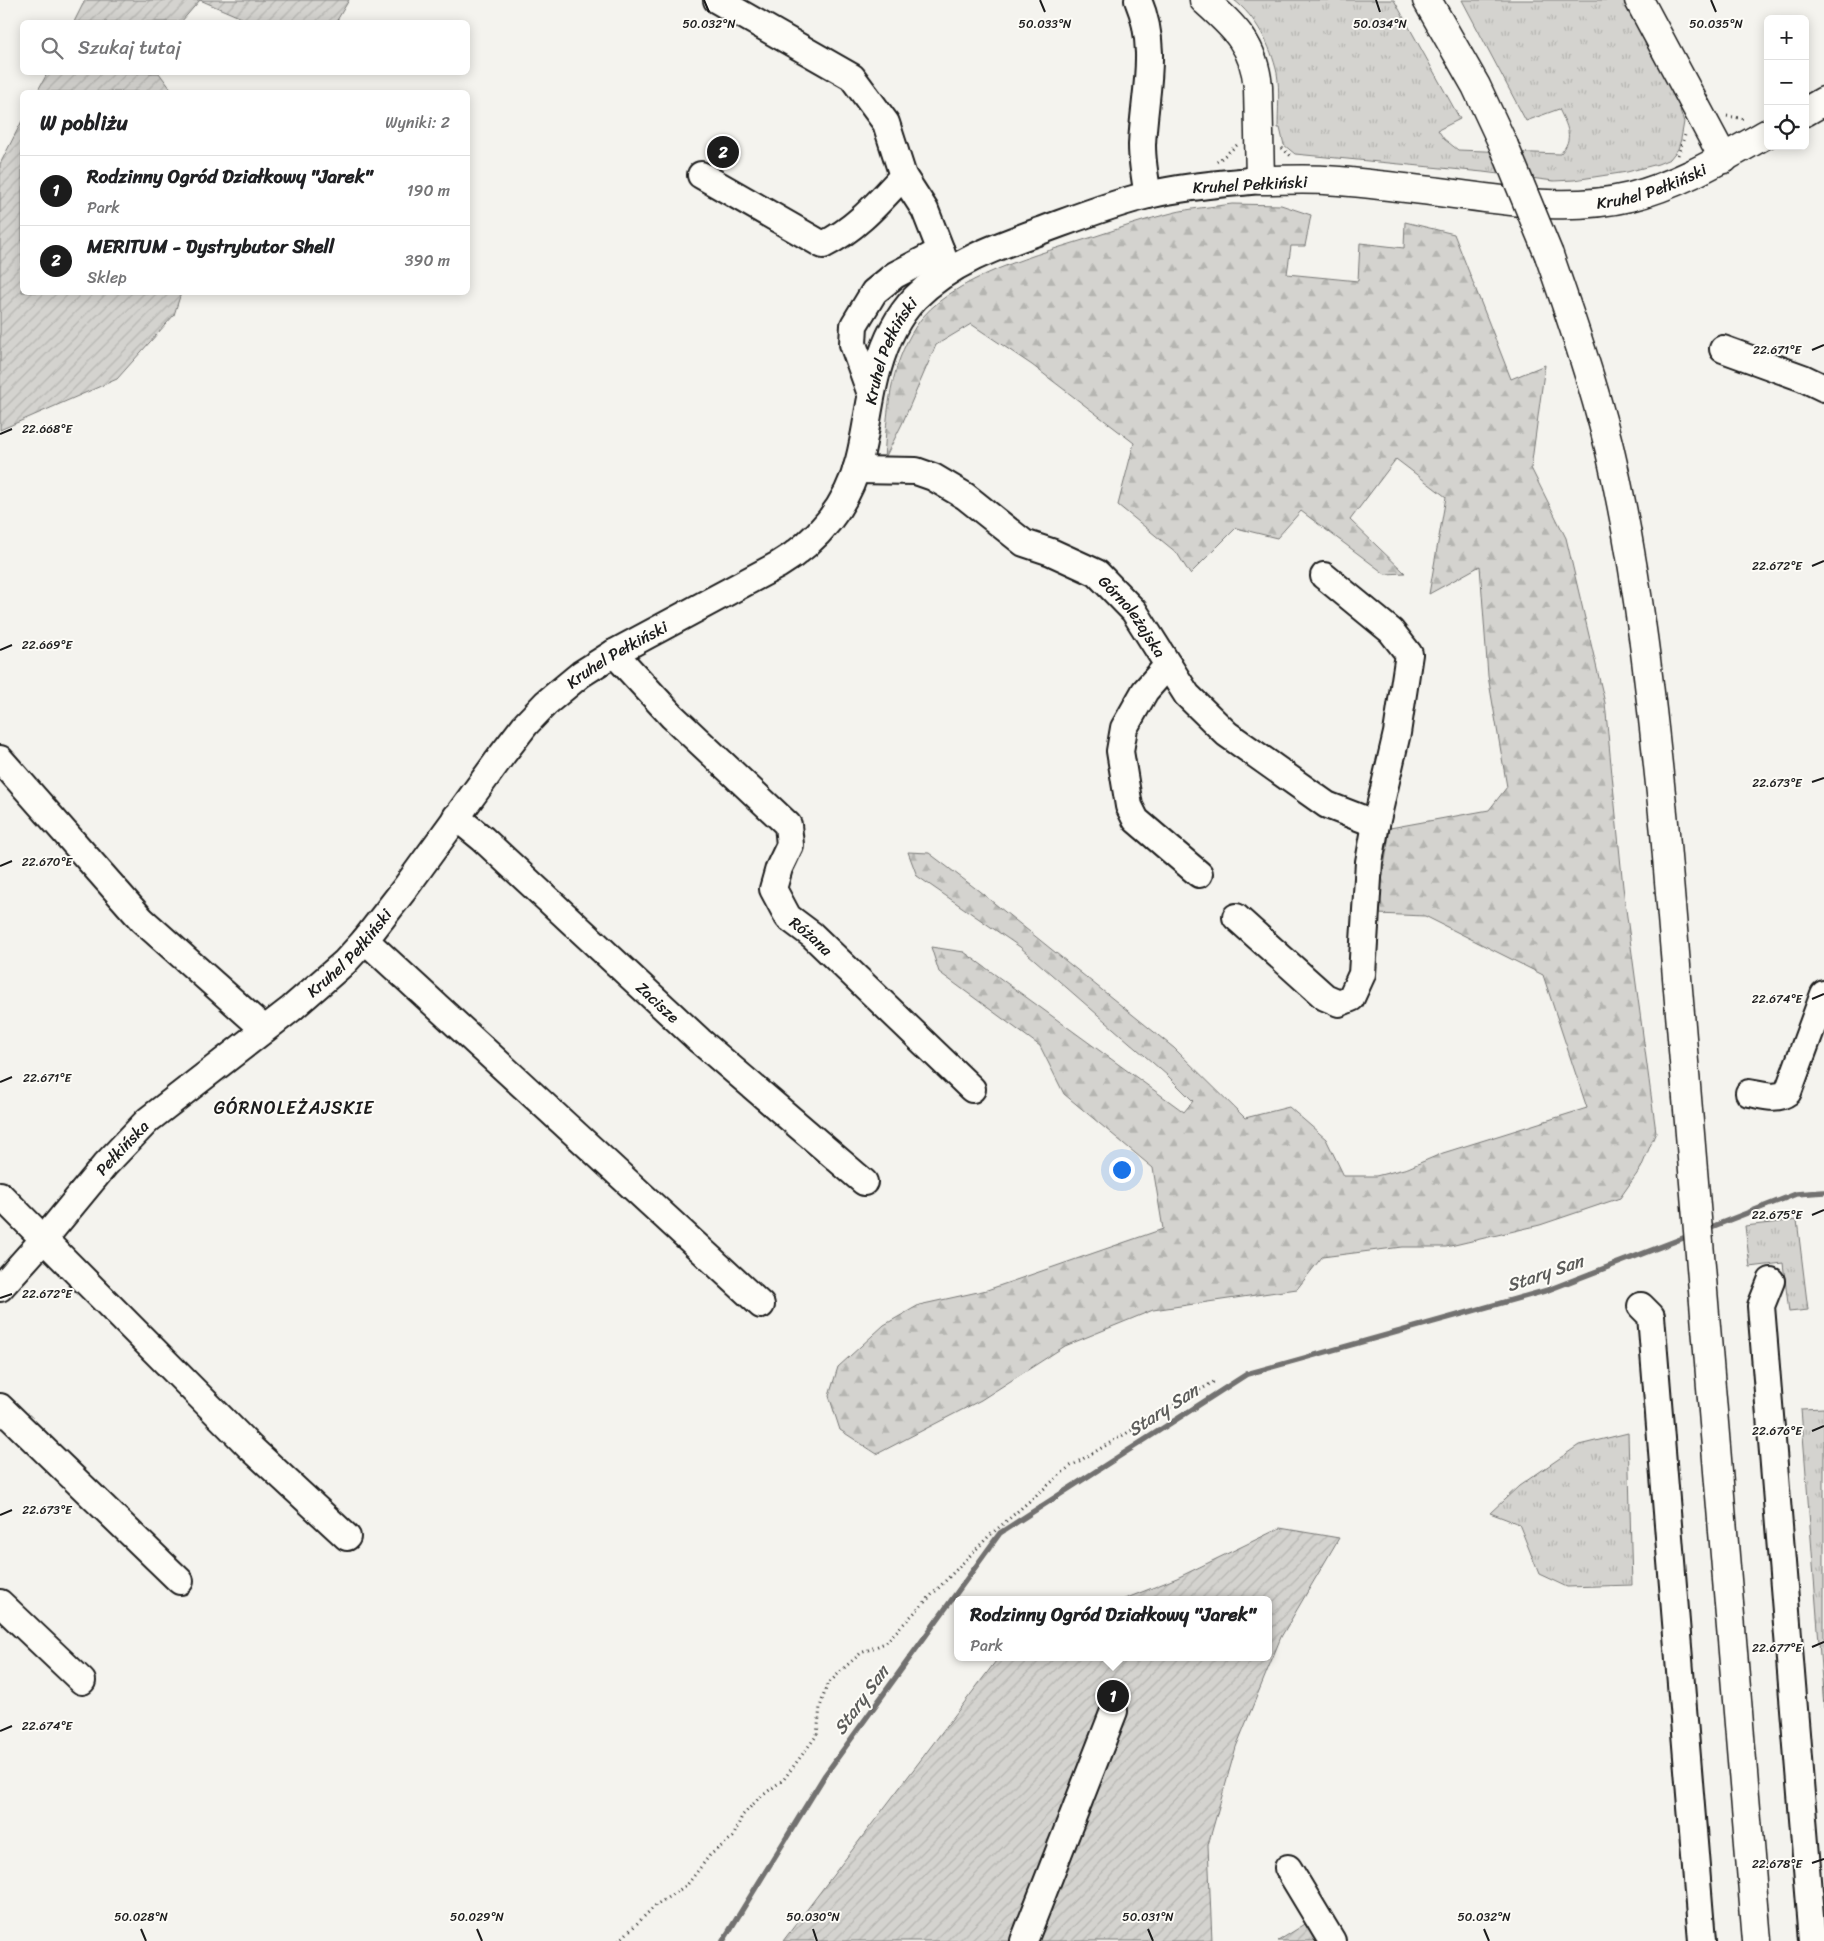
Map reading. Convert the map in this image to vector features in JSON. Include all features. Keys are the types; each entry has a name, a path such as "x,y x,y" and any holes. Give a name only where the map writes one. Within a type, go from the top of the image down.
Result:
{"main road":[{"path":"1204,0 1240,35 1257,73 1260,180"},
{"path":"1428,0 1476,86 1504,146 1549,255 1581,348 1609,447 1632,558 1648,667 1665,833 1757,1941"},
{"path":"1639,0 1724,159"},
{"path":"1809,110 1824,101"},
{"name":"Kruhel Pełkiński","path":"1260,180 1325,180 1366,183 1515,203 1561,205 1613,200 1646,192 1691,176 1764,135"}],"street":[{"path":"717,0 852,76 886,123 903,176 925,210 944,261 895,275 874,292 854,325 853,344 872,394"},
{"path":"1138,0 1146,21 1149,42 1149,85 1142,147 1148,195"},
{"path":"701,175 823,245 841,236 866,216 903,176"},
{"name":"Kruhel Pełkiński","path":"264,1029 325,981 365,940 517,735 546,704 581,674 614,653 792,556 818,535 830,520 850,487 856,470 878,367 885,349 900,319 944,261 978,254 1110,206 1148,195 1191,186 1260,180"},
{"path":"1723,349 1804,378 1824,388"},
{"name":"Górnoleżajska","path":"856,470 916,471 933,477 965,496 1024,543 1051,552 1097,573 1134,611 1187,696 1227,734 1327,805 1376,824"},
{"path":"1236,917 1325,997 1339,1003 1351,998 1362,974 1369,862 1397,733 1410,654 1391,631 1324,576"},
{"name":"Różana","path":"614,653 672,716 788,825 790,845 780,868 774,889 788,917 812,935 972,1089"},
{"path":"1168,665 1144,691 1124,728 1120,752 1129,806 1136,820 1199,874"},
{"path":"0,759 142,920 264,1029"},
{"name":"Zacisze","path":"456,817 700,1041 864,1182"},
{"path":"365,940 761,1305"},
{"path":"1749,1093 1774,1098 1781,1097 1788,1092 1824,994"},
{"name":"Pełkińska","path":"0,1288 44,1239 105,1164 148,1120 264,1029"},
{"path":"0,1195 251,1448 347,1537"},
{"path":"1771,1281 1761,1306 1813,1941"},
{"path":"1641,1306 1651,1316 1702,1941"},
{"path":"0,1407 180,1581"},
{"path":"0,1603 82,1681"},
{"path":"1024,1941 1114,1711"},
{"path":"1288,1868 1332,1941"}],"path":[{"path":"1723,114 1741,119 1755,117 1764,131"},
{"path":"619,1941 656,1905 687,1885 710,1855 733,1837 742,1816 758,1799 784,1779 816,1735 820,1707 827,1685 845,1667 861,1653 885,1643 989,1536 1069,1467 1217,1380"}],"green space":[{"path":"85,0 200,0 183,20 75,20"},
{"path":"200,0 349,0 337,20 246,20"},
{"path":"1234,0 1394,0 1460,119 1438,130 1444,139 1458,150 1560,154 1567,143 1568,132 1559,109 1526,121 1462,0 1624,0 1684,108 1680,110 1684,122 1678,149 1670,159 1627,172 1554,181 1483,172 1295,154 1284,145 1280,128 1278,128 1278,80 1271,53 1256,23"},
{"path":"46,75 160,75 172,90 38,90"},
{"path":"20,125 20,295 180,295 174,315 117,379 0,430 0,164"},
{"path":"1232,204 1281,205 1311,215 1305,246 1291,246 1287,274 1358,281 1360,243 1404,248 1405,222 1454,234 1511,379 1545,365 1531,468 1566,538 1605,703 1623,887 1656,1132 1641,1168 1620,1198 1540,1225 1446,1247 1402,1247 1322,1257 1297,1289 1153,1310 1065,1346 981,1400 877,1454 840,1430 829,1396 838,1367 884,1325 919,1305 987,1290 1163,1229 1153,1168 1064,1094 1040,1046 939,972 931,947 964,952 1184,1112 1193,1101 1168,1076 1020,947 917,876 908,852 929,853 979,891 1174,1048 1245,1118 1289,1107 1326,1139 1344,1176 1376,1176 1408,1168 1443,1153 1587,1108 1543,975 1425,916 1377,914 1390,828 1489,810 1507,787 1488,676 1480,566 1429,594 1446,497 1396,459 1350,520 1405,573 1385,574 1301,511 1277,538 1236,528 1190,574 1177,553 1118,505 1134,443 1032,365 971,324 936,345 902,424 884,460 888,408 900,358 916,326 931,309 950,294 973,280 998,269 1050,250 1162,215"},
{"path":"1797,1220 1808,1310 1789,1312 1783,1263 1750,1267 1745,1226"},
{"path":"1824,1408 1824,1707 1801,1409"},
{"path":"1628,1433 1632,1585 1567,1587 1539,1574 1519,1524 1490,1513 1519,1486 1579,1445"},
{"path":"1280,1528 1339,1538 1281,1637 1272,1659 1272,1596 1132,1596 1177,1578"},
{"path":"996,1661 1271,1661 1236,1747 1208,1845 1212,1941 783,1941"},
{"path":"1310,1921 1321,1941 1278,1941"}],"waterway":[{"name":"Stary San","path":"1706,1229 1796,1194 1824,1192"},
{"name":"Stary San","path":"954,1596 1000,1533 1247,1374 1548,1290 1691,1235"},
{"name":"Stary San","path":"723,1941 825,1775 954,1597"}],"place":[{"name":"MERITUM - Dystrybutor Shell","path":"723,152"},
{"name":"Rodzinny Ogród Działkowy \"Jarek\"","path":"1113,1696"}],"district":[{"name":"GÓRNOLEŻAJSKIE","path":"294,1108"}]}
